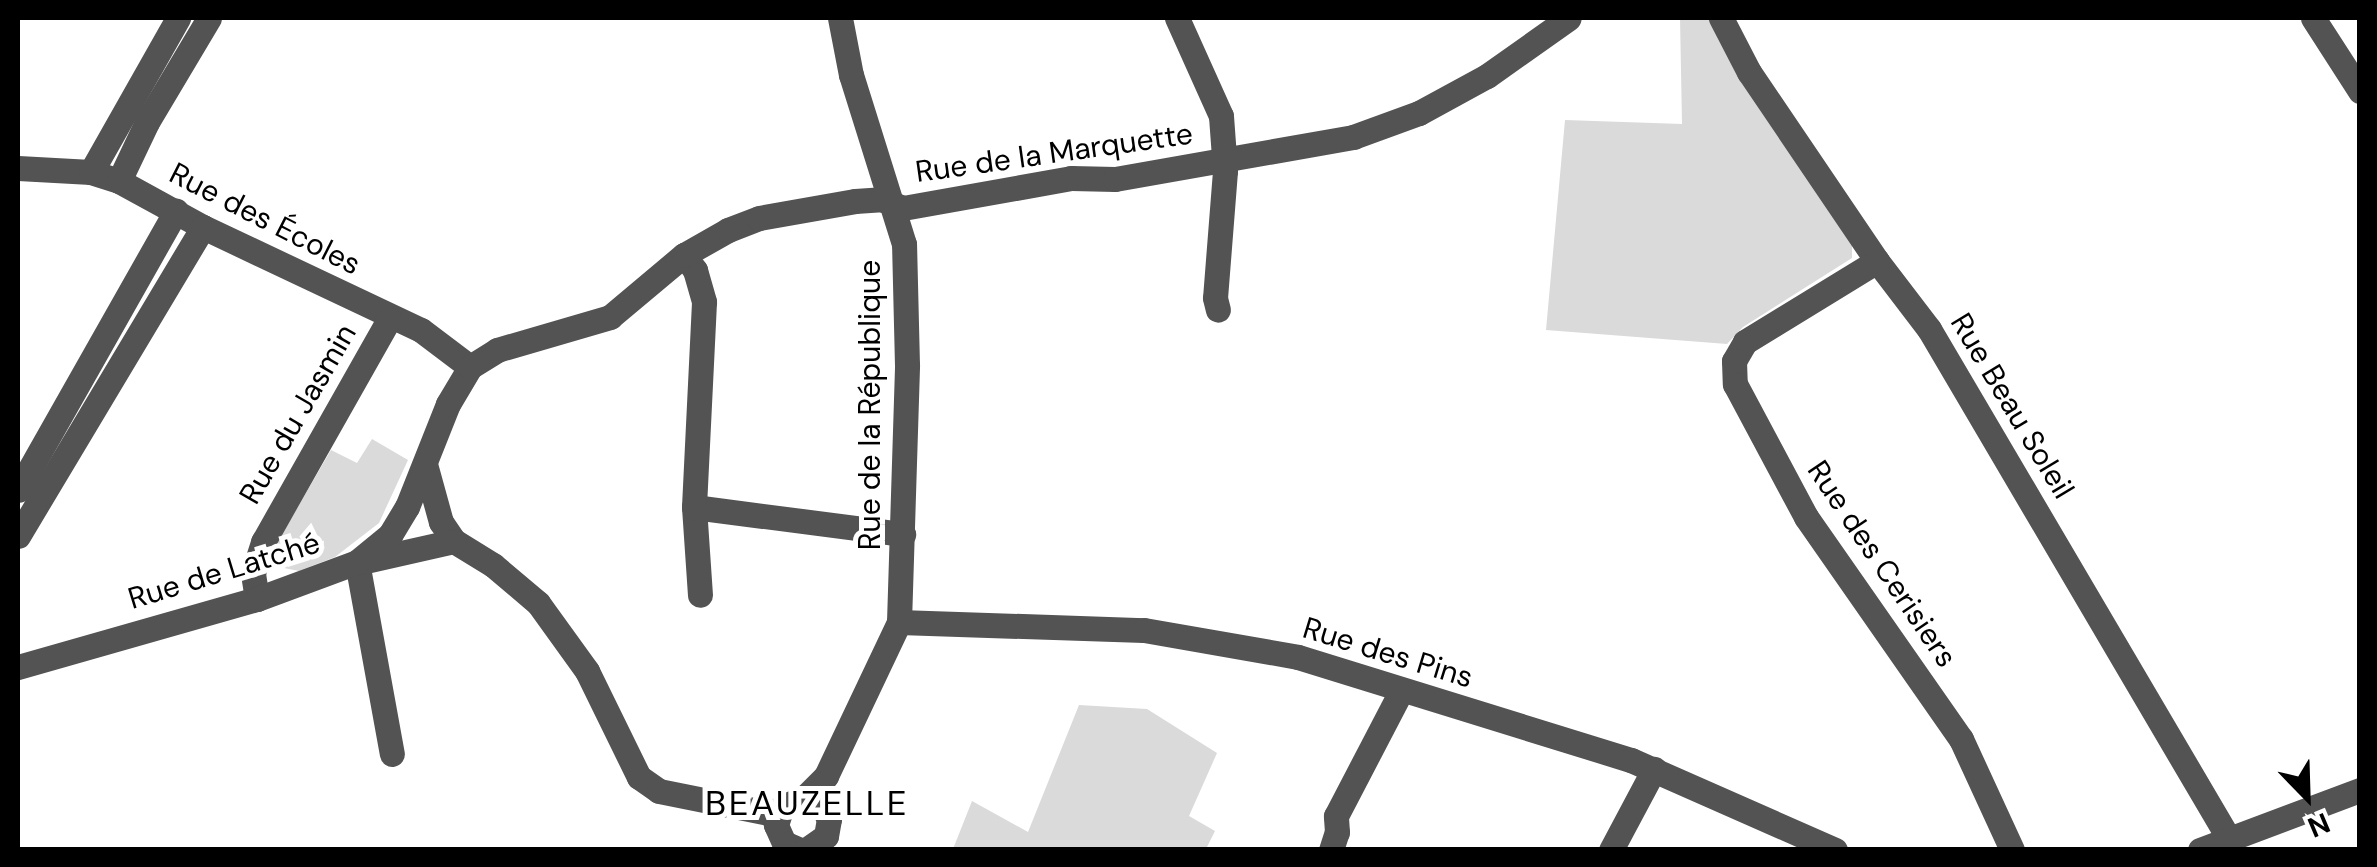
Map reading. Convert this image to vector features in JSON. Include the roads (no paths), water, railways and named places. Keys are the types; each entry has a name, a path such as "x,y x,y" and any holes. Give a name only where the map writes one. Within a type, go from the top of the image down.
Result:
{"street":[{"path":"90,172 178,18"},
{"path":"120,181 148,122 209,18"},
{"name":"Rue de la République","path":"840,18 851,75 904,244 907,289 899,622"},
{"path":"1177,18 1221,116 1224,162"},
{"name":"Rue de la Marquette","path":"892,204 903,208 1071,178 1115,179 1224,162 1382,129 1487,76 1569,18"},
{"name":"Rue Beau Soleil","path":"1721,18 1750,72 1877,261 1929,329 2222,821 2229,839"},
{"path":"2314,18 2360,92"},
{"name":"Rue de la Marquette","path":"1218,310 1215,298 1224,162"},
{"name":"Rue des Écoles","path":"18,168 90,172 120,181 390,319 421,330 470,367"},
{"path":"470,367 497,350 610,317 708,239 759,218 855,201 892,204"},
{"path":"18,490 176,212"},
{"path":"18,536 203,226"},
{"path":"684,255 695,270 704,302 694,507 700,595"},
{"name":"Rue des Cerisiers","path":"1877,261 1745,342 1734,362 1735,384 1806,517 1961,739 2012,850"},
{"name":"Rue du Jasmin","path":"257,599 253,573 263,542 390,319"},
{"name":"Rue de Latché","path":"18,667 257,599 358,562 390,535 448,404 470,367"},
{"path":"424,464 442,522 454,541 493,565 538,603 587,671 640,777 659,791 778,815"},
{"path":"694,507 903,534"},
{"path":"392,754 358,562 454,541"},
{"path":"805,797 821,804 829,819 826,836 808,849 778,834 778,815 788,802 805,797 826,776 899,622"},
{"name":"Rue des Pins","path":"899,622 1144,630 1345,669 1402,691 1654,769 1835,850"},
{"path":"1331,850 1338,832 1336,816 1402,691"},
{"path":"1611,850 1654,769"},
{"path":"2200,850 2360,790"}],"district":[{"name":"BEAUZELLE","path":"807,803"}]}
